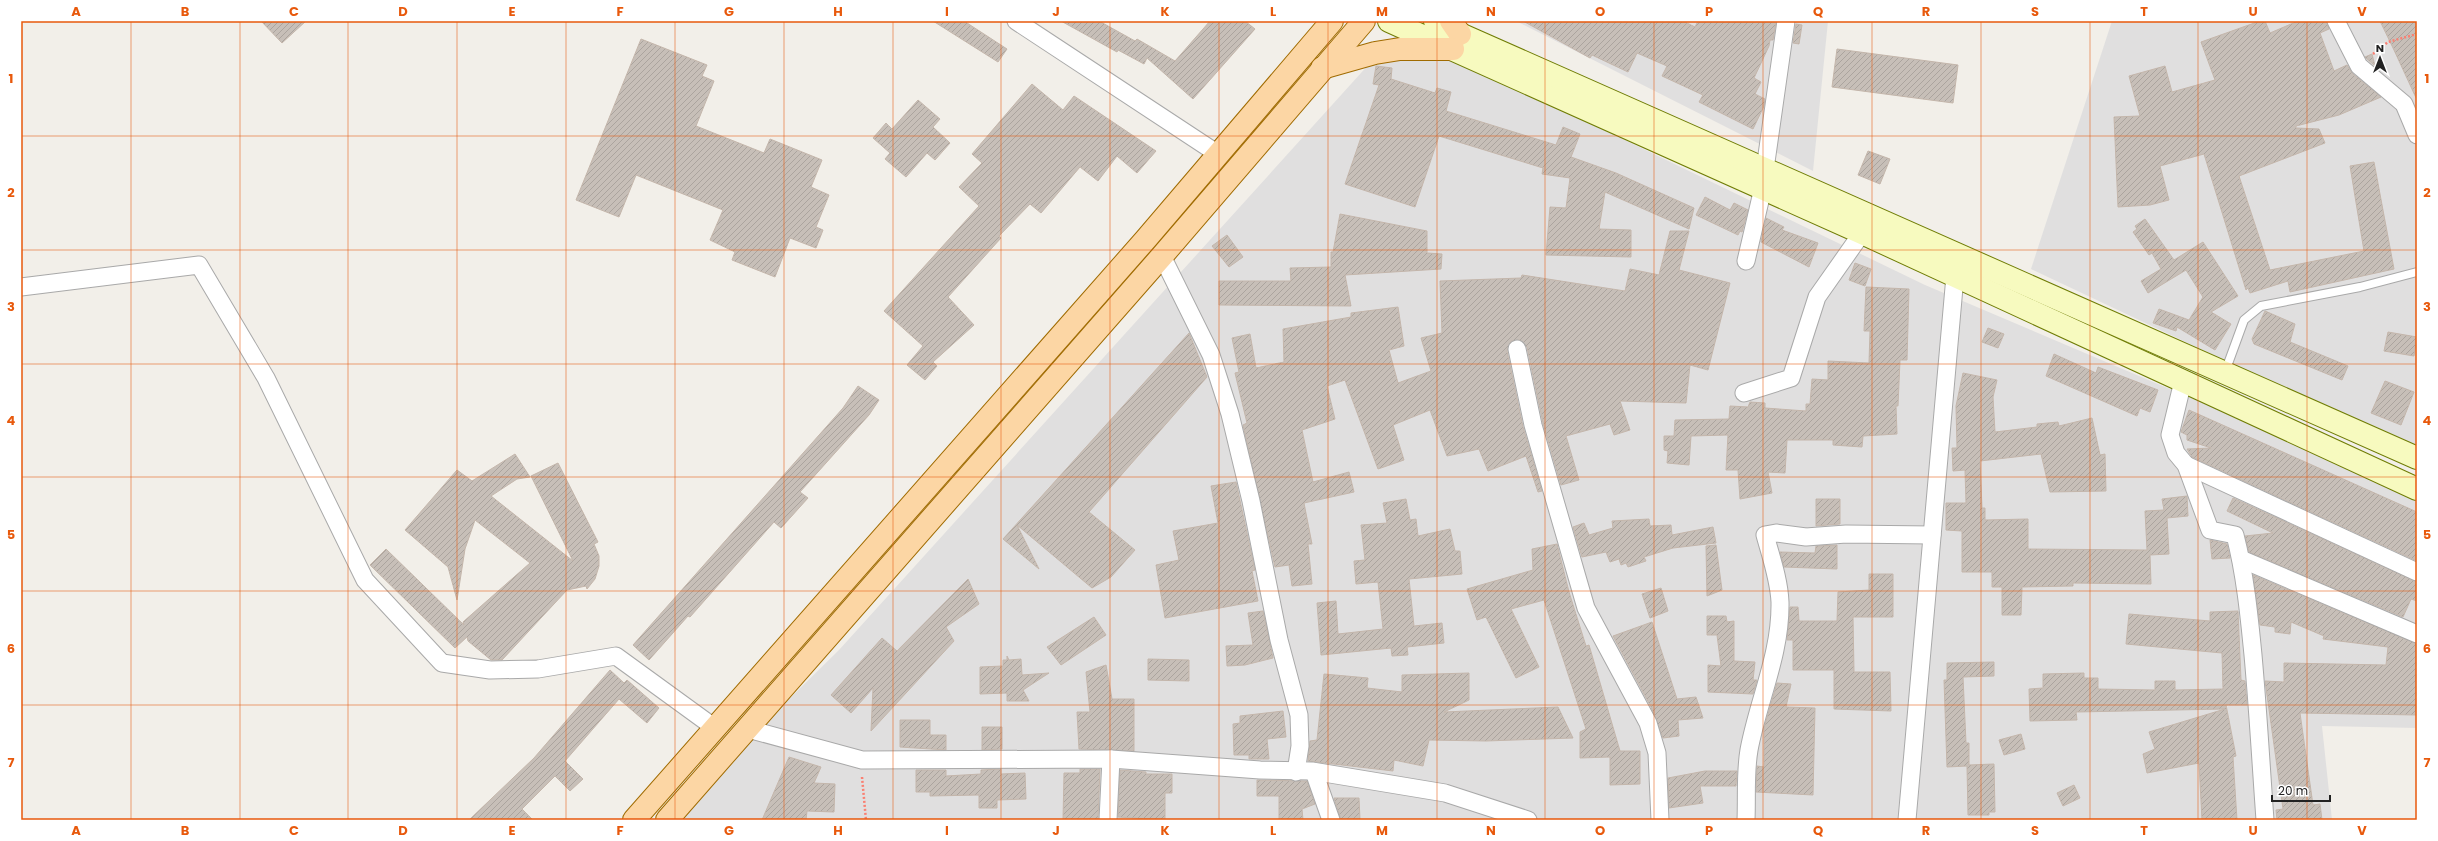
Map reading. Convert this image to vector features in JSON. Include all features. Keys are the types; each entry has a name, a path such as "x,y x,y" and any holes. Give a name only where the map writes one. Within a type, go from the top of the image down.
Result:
{"main road":[{"path":"634,820 1218,154 1332,21"},
{"path":"667,820 1162,256 1322,68 1364,21"},
{"path":"1389,21 1455,35"},
{"path":"1434,21 1455,35 1764,179 2225,373 2417,458"},
{"path":"1322,68 1375,52 1400,49 1455,35"},
{"path":"1764,179 1862,232 2417,489"}],"street":[{"path":"1016,21 1218,154"},
{"path":"1746,261 1764,179 1786,21"},
{"path":"2336,21 2359,66 2404,104 2417,135"},
{"path":"1744,393 1791,378 1817,297 1862,232"},
{"path":"1162,256 1211,355 1230,414 1251,501 1279,640 1299,715 1300,746 1296,772"},
{"path":"21,287 199,265 266,378 365,580 442,663 490,670 538,669 616,656 715,728"},
{"path":"1907,820 1955,276"},
{"path":"1517,349 1532,425 1586,608 1648,723 1657,753 1660,820"},
{"path":"2182,381 2170,435 2176,453 2186,465 2210,530 2235,535 2241,559 2249,620 2265,820"},
{"path":"2186,465 2417,572"},
{"path":"1746,820 1746,777 1749,751 1764,687 1776,652 1779,618 1777,574 1764,535 1776,533 1806,537 1852,534 1932,535"},
{"path":"2241,559 2417,634"},
{"path":"748,729 862,760 1111,759 1314,772 1445,792 1528,820"},
{"path":"1108,820 1111,759"},
{"path":"1314,772 1331,820"}],"lane":[{"path":"2225,373 2244,320 2261,306 2360,287 2417,272"}],"path":[{"path":"2359,66 2388,42 2417,34"},
{"path":"862,760 862,796 866,820"}],"shaded area":[{"path":"1516,21 1828,21 1813,171"},
{"path":"2112,21 2417,21 2417,451 2031,269"},
{"path":"1399,31 1925,285 2417,494 2417,728 2322,726 2332,820 666,820 839,650"}],"building":[{"path":"261,21 306,21 282,43"},
{"path":"933,21 964,21 1007,49 998,62"},
{"path":"1061,21 1099,21 1135,41 1137,39 1175,61 1210,21 1245,21 1255,29 1193,99 1147,58 1144,64 1118,50 1117,52"},
{"path":"1523,21 1683,21 1695,27 1698,21 1776,22 1773,40 1770,40 1769,46 1754,78 1761,82 1755,94 1765,99 1764,106 1753,129 1699,102 1703,95 1662,76 1667,66 1637,53 1628,72 1592,55 1590,58"},
{"path":"2260,21 2265,21 2270,33 2298,21 2326,21 2329,29 2320,33 2334,71 2347,65 2353,74 2381,97 2339,115 2296,126 2296,128 2319,129 2325,143 2239,176 2270,270 2364,251 2350,166 2374,162 2394,269 2290,292 2288,281 2250,293 2248,288 2246,290 2204,154 2160,166 2169,200 2150,205 2118,207 2114,117 2140,116 2129,76 2165,66 2172,92 2215,80 2201,42"},
{"path":"2380,21 2417,21 2417,100 2394,50"},
{"path":"1796,24 1802,25 1799,44 1793,43"},
{"path":"641,39 707,65 702,76 714,81 696,126 764,153 770,139 822,160 811,187 829,195 816,227 823,230 816,248 790,238 775,277 732,260 735,252 710,240 723,210 636,175 619,217 576,200"},
{"path":"1837,49 1958,65 1953,103 1832,87"},
{"path":"2372,54 2375,66 2365,57"},
{"path":"1376,66 1392,68 1391,79 1435,93 1437,88 1451,92 1446,111 1556,145 1563,127 1580,134 1571,157 1616,173 1694,208 1689,229 1605,192 1599,229 1631,230 1631,257 1546,255 1550,207 1566,208 1570,178 1542,174 1543,168 1439,136 1415,207 1345,184 1379,85 1373,84"},
{"path":"1032,84 1063,110 1074,96 1156,151 1137,173 1117,156 1098,181 1080,167 1041,213 1030,204 999,236 1001,238 948,297 974,325 933,362 937,366 925,380 907,365 923,346 884,311 979,206 959,187 982,163 972,154"},
{"path":"918,100 940,119 933,127 950,143 935,160 927,153 906,177 885,159 890,153 873,138 886,123 892,129"},
{"path":"1868,151 1890,159 1880,184 1858,175"},
{"path":"1705,197 1730,210 1734,203 1748,210 1742,232 1740,231 1738,235 1696,215"},
{"path":"1340,214 1427,231 1427,253 1442,254 1441,269 1345,275 1351,306 1219,305 1219,281 1291,281 1290,268 1331,267 1331,252 1333,252"},
{"path":"1766,218 1784,227 1782,230 1818,243 1809,267 1761,242"},
{"path":"2145,219 2174,260 2203,242 2238,296 2211,312 2231,324 2215,350 2177,327 2176,331 2153,323 2159,309 2189,320 2203,297 2186,270 2148,293 2141,281 2161,269 2152,253 2149,255 2133,232 2137,229 2135,226"},
{"path":"1670,231 1689,231 1679,270 1730,283 1708,370 1690,365 1686,403 1620,401 1630,430 1614,435 1610,424 1566,436 1579,480 1561,485 1543,423 1527,347 1520,340 1511,341 1507,351 1523,427 1542,491 1538,492 1526,456 1488,471 1479,449 1447,456 1430,410 1393,425 1404,460 1378,469 1345,380 1327,386 1335,419 1302,430 1313,482 1349,472 1354,492 1304,503 1312,544 1308,544 1312,584 1292,586 1289,565 1275,567 1243,425 1247,423 1235,373 1239,372 1232,338 1250,334 1256,368 1284,362 1283,329 1351,317 1351,313 1398,307 1404,346 1389,350 1398,383 1431,371 1421,338 1442,333 1440,281 1521,278 1522,275 1625,291 1630,269 1659,275"},
{"path":"1227,235 1243,257 1229,267 1212,246"},
{"path":"1855,263 1871,269 1865,286 1849,280"},
{"path":"1866,287 1909,289 1907,360 1900,360 1898,406 1896,406 1897,434 1863,436 1862,447 1833,445 1833,440 1787,440 1785,473 1768,472 1772,493 1740,499 1738,470 1726,470 1728,435 1691,436 1689,465 1667,463 1668,451 1664,450 1664,436 1674,436 1675,420 1729,419 1730,406 1748,407 1750,402 1765,403 1765,408 1806,411 1806,404 1810,404 1812,379 1828,380 1828,361 1869,363 1870,331 1864,331"},
{"path":"2265,311 2295,324 2290,342 2348,366 2342,380 2254,344 2252,339"},
{"path":"1988,328 2004,334 1998,348 1982,342"},
{"path":"2388,332 2417,337 2414,356 2384,351"},
{"path":"1189,333 1207,377 1089,512 1135,550 1111,577 1092,588 1017,525 1039,569 1003,539"},
{"path":"2054,354 2096,373 2098,367 2158,390 2150,412 2140,408 2137,416 2046,376"},
{"path":"1963,373 1997,380 1993,397 1995,432 2037,427 2037,424 2058,422 2059,426 2092,418 2100,455 2105,454 2106,491 2050,492 2041,454 1980,461 1982,508 1985,508 1985,520 2028,519 2028,549 2147,550 2145,511 2164,510 2162,499 2187,496 2188,516 2167,518 2169,554 2150,555 2151,584 2073,583 2073,586 2022,587 2021,615 2002,615 2002,587 1992,587 1992,572 1962,572 1962,531 1946,530 1946,503 1966,503 1965,470 1953,471 1952,448 1957,448 1956,406"},
{"path":"2385,381 2414,392 2401,425 2371,413"},
{"path":"858,386 879,400 869,415 800,492 808,498 781,528 774,522 690,617 688,616 649,660 633,645 843,408"},
{"path":"2189,410 2417,512 2417,561 2192,457 2187,449 2211,448 2187,440 2187,435 2181,432"},
{"path":"515,454 530,477 517,479 491,496 573,561 531,476 558,463 598,542 594,544 599,556 599,566 595,579 587,589 586,586 567,590 502,660 491,660 468,641 467,637 455,648 370,565 386,549 464,625 463,622 530,563 475,520 465,549 457,600 448,567 405,530 457,470 472,481"},
{"path":"1236,482 1255,570 1252,571 1258,601 1165,618 1156,565 1179,560 1173,531 1218,523 1211,486"},
{"path":"2233,498 2417,582 2417,601 2411,599 2403,617 2249,552 2245,536 2273,533 2227,511"},
{"path":"1406,499 1410,520 1416,519 1418,536 1450,529 1455,551 1460,551 1462,574 1409,579 1414,626 1442,623 1444,643 1407,647 1408,655 1392,656 1391,648 1321,655 1317,603 1336,601 1338,634 1383,629 1378,582 1356,584 1354,561 1365,560 1361,525 1387,523 1383,503"},
{"path":"1816,499 1840,499 1840,524 1816,526"},
{"path":"1649,519 1650,526 1671,525 1672,535 1713,527 1716,543 1673,548 1644,557 1646,561 1628,567 1626,563 1621,565 1619,559 1610,562 1606,552 1582,557 1573,527 1584,523 1589,535 1613,528 1612,521"},
{"path":"2210,540 2227,544 2230,558 2212,559"},
{"path":"1557,544 1569,592 1586,646 1589,645 1620,751 1640,751 1640,784 1610,785 1610,757 1580,758 1580,732 1586,729 1544,600 1511,609 1539,667 1516,678 1486,617 1477,620 1467,589 1533,570 1532,549"},
{"path":"1716,545 1722,590 1707,596 1706,546"},
{"path":"1837,545 1837,569 1784,567 1780,552 1815,553 1816,546"},
{"path":"1869,574 1893,574 1893,617 1853,617 1854,672 1890,672 1891,711 1834,709 1834,670 1793,670 1793,640 1787,640 1790,607 1798,607 1799,621 1837,621 1838,592 1869,590"},
{"path":"2253,575 2417,644 2417,715 2300,713 2313,805 2320,804 2322,820 2277,820 2276,810 2283,809 2265,681 2284,682 2284,663 2386,665 2388,647 2323,639 2324,636 2291,622 2290,634 2275,632 2275,627 2260,625"},
{"path":"968,579 979,604 946,627 954,641 871,731 873,688 851,713 831,695 882,638 897,651"},
{"path":"1661,588 1668,611 1650,618 1642,594"},
{"path":"1263,611 1273,658 1245,665 1227,666 1226,646 1253,645 1248,613"},
{"path":"2238,611 2241,680 2245,681 2247,705 2226,705 2236,756 2233,757 2237,820 2202,820 2199,763 2147,773 2143,754 2155,749 2149,732 2225,709 2076,712 2077,720 2030,721 2029,689 2043,688 2043,674 2084,673 2084,678 2098,678 2098,689 2155,690 2155,681 2175,681 2175,690 2223,689 2222,653 2126,644 2129,614 2210,621 2210,612"},
{"path":"1707,616 1726,616 1727,622 1734,621 1734,661 1755,662 1753,680 1757,680 1753,694 1708,692 1708,665 1721,666 1717,635 1707,635"},
{"path":"1094,617 1106,635 1061,665 1047,647"},
{"path":"1652,622 1677,699 1696,697 1703,718 1678,720 1679,736 1663,738 1651,707 1613,636"},
{"path":"1007,656 1009,660 1021,659 1022,675 1049,673 1023,690 1029,701 1007,701 1007,693 980,694 980,667 1003,666 1003,660 1007,660"},
{"path":"1148,659 1189,660 1189,681 1148,680"},
{"path":"1994,662 1994,676 1963,677 1966,743 1969,743 1969,765 1994,764 1995,812 1989,812 1989,815 1968,815 1967,766 1947,767 1944,680 1947,680 1947,663"},
{"path":"1106,665 1112,699 1134,699 1134,751 1079,749 1077,712 1090,712 1086,672"},
{"path":"610,670 624,683 627,680 659,708 647,723 619,699 565,761 583,779 570,791 555,776 522,809 533,820 469,820 534,758"},
{"path":"1469,673 1469,700 1444,712 1558,707 1573,738 1486,741 1429,740 1423,766 1394,760 1393,771 1308,761 1310,741 1317,740 1324,674 1368,678 1367,688 1402,692 1402,675"},
{"path":"1777,683 1791,684 1786,707 1815,708 1813,795 1756,792 1757,766 1764,767 1764,728"},
{"path":"1283,711 1286,737 1267,739 1269,759 1249,759 1249,755 1234,755 1233,724 1240,723 1240,716"},
{"path":"900,720 930,720 930,735 946,735 946,750 900,747"},
{"path":"982,727 1002,727 1002,749 982,750"},
{"path":"2021,734 2025,749 2004,755 1999,740"},
{"path":"789,757 821,767 814,783 835,784 834,812 807,811 806,820 762,820"},
{"path":"1001,769 1001,774 1025,773 1026,799 997,800 997,808 979,808 979,795 930,796 930,792 916,792 916,770 946,770 946,776 981,774 981,770"},
{"path":"1080,769 1100,769 1098,820 1063,820 1064,773 1080,773"},
{"path":"1120,770 1146,772 1146,774 1172,774 1172,793 1165,793 1165,820 1118,817"},
{"path":"1705,771 1737,771 1736,786 1700,786 1703,803 1669,808 1668,778"},
{"path":"1257,780 1307,781 1315,804 1302,809 1303,820 1279,820 1279,796 1257,796"},
{"path":"2074,785 2080,798 2063,806 2057,793"},
{"path":"1334,798 1359,798 1360,820 1341,820"}]}
